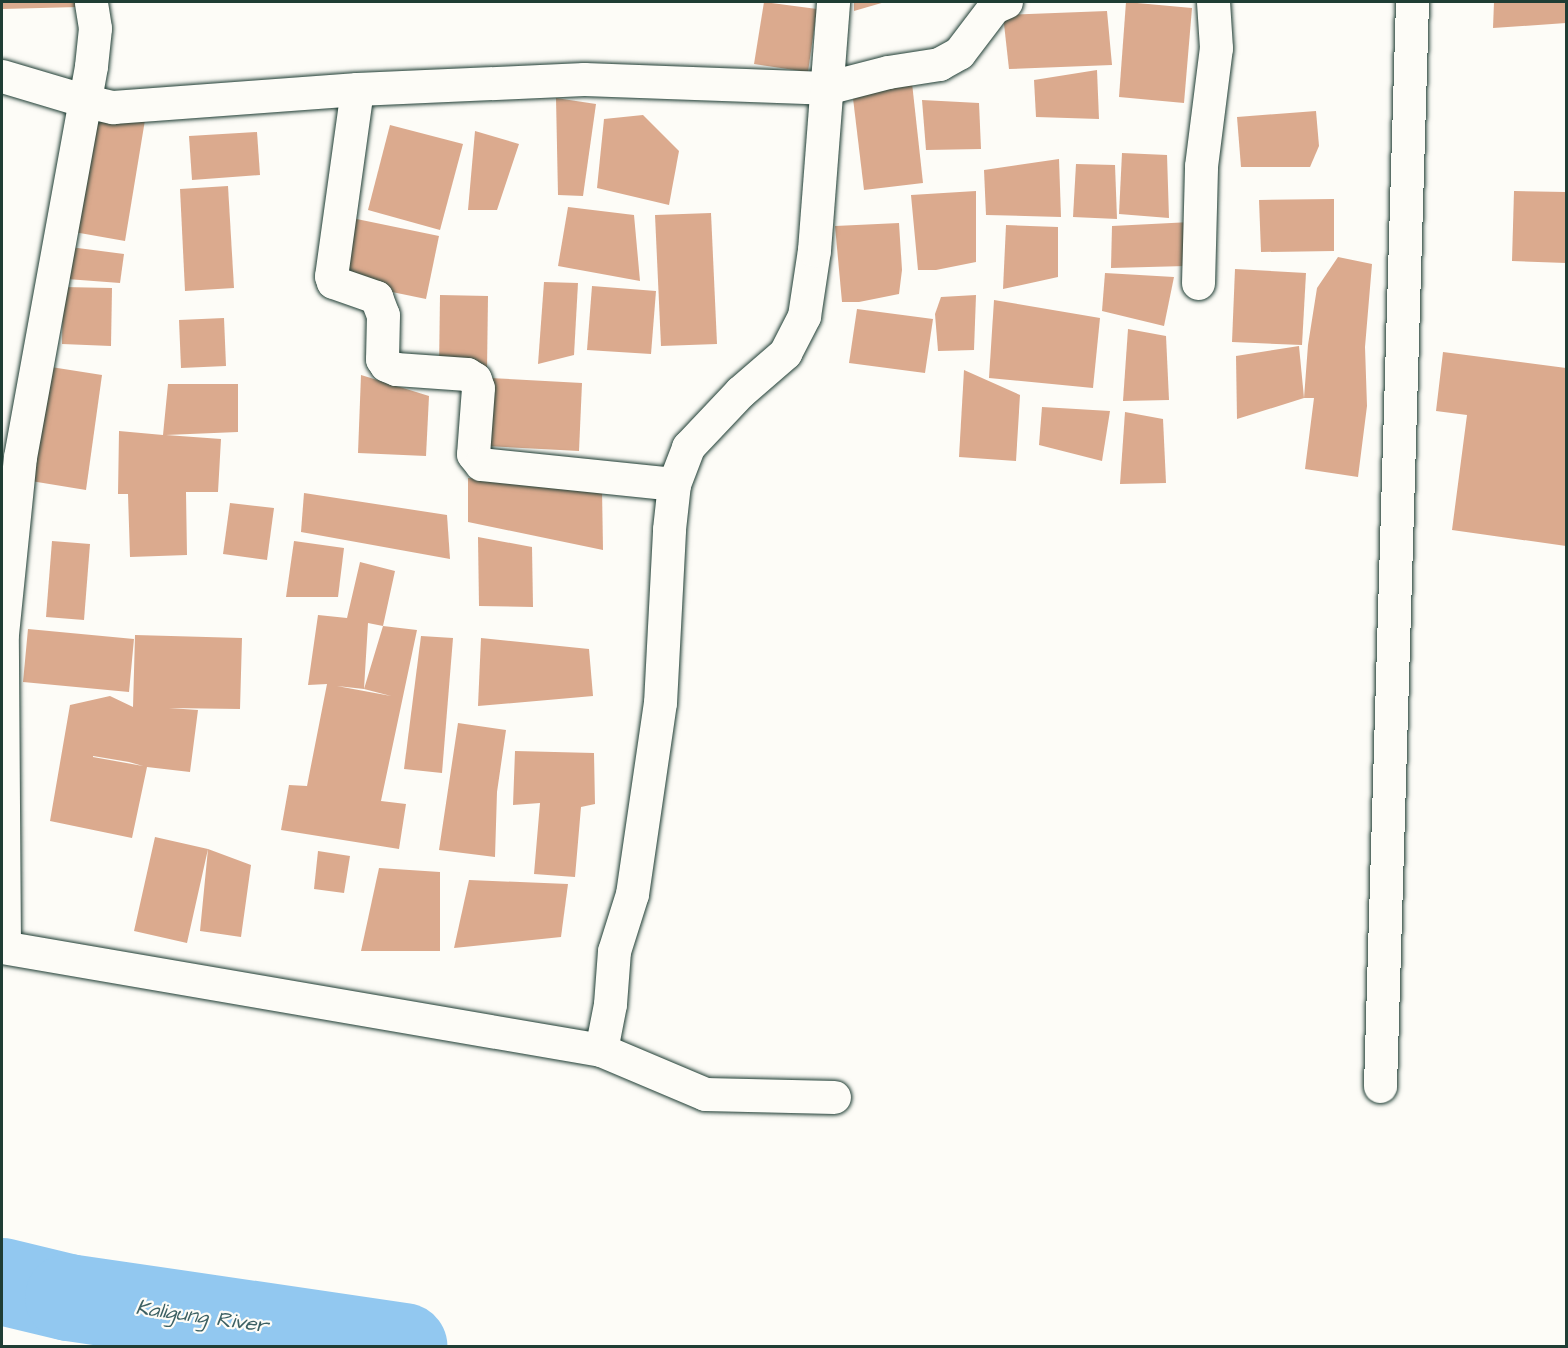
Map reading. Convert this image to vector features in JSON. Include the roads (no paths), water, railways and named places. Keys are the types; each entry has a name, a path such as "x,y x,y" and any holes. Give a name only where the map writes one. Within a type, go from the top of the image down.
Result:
{"street":[{"path":"91,2 95,28 86,101 20,458 2,634 3,947 602,1050 705,1094 834,1097"},
{"path":"602,1050 614,951 632,894 660,703 669,529 674,484 688,447 740,392 785,353 804,316 814,250 832,2"},
{"path":"2,76 86,101 113,106 357,90 584,79 826,88 888,72 939,64 959,53 994,7 1006,2"},
{"path":"1198,283 1201,166 1216,48 1213,2"},
{"path":"1380,1086 1412,2"},
{"path":"357,90 331,276 333,282 376,297 383,315 382,359 386,365 396,369 467,374 475,379 478,388 473,454 481,464 674,484"}],"waterway":[{"name":"Kaligung River","path":"2,1281 68,1297 403,1346"}]}
